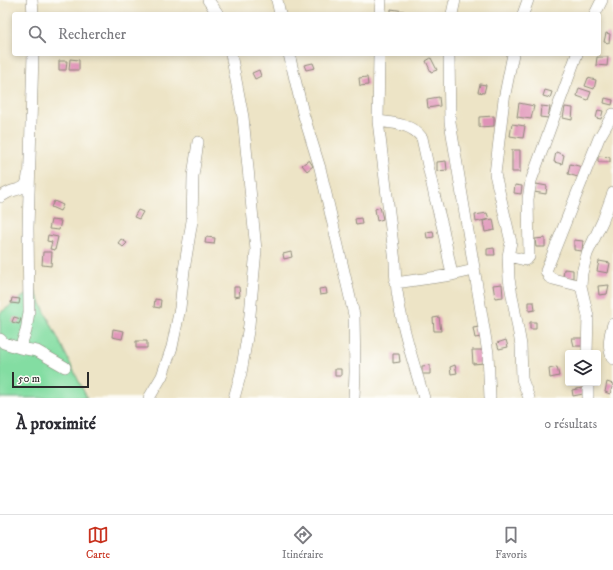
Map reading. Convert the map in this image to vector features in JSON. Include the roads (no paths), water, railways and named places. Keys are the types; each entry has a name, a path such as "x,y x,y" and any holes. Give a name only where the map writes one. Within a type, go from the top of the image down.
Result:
{"street":[{"path":"32,0 33,12"},
{"path":"208,0 217,12"},
{"path":"277,0 280,12"},
{"path":"380,12 381,0"},
{"path":"452,12 455,0"},
{"path":"524,12 528,0"},
{"path":"596,12 602,0"},
{"path":"20,348 25,336 29,312 28,228 33,56"},
{"path":"231,56 243,117 256,250 249,325 241,373 234,398"},
{"path":"289,56 303,113 320,168 354,315 354,398"},
{"path":"379,56 378,120 395,262 395,283 414,368 424,398"},
{"path":"449,56 450,122 488,353 490,398"},
{"path":"513,56 504,99 495,169 511,242 508,256 509,279 521,345 522,379 529,398"},
{"path":"508,256 525,260 529,257 528,199 531,181 576,56"},
{"path":"581,286 553,279 549,277 546,271 597,143 613,114"},
{"path":"378,120 402,124 417,131 422,138 452,275"},
{"path":"149,398 162,376 172,347 180,308 192,220 193,176 198,142"},
{"path":"0,197 11,191 21,189 27,183 31,161"},
{"path":"587,350 588,316 581,286 582,273 586,254 613,194"},
{"path":"395,283 452,275 474,270"},
{"path":"613,324 610,334 609,348 613,359"},
{"path":"0,340 4,343 20,348 38,351 65,367"},
{"path":"588,386 588,398"}]}
